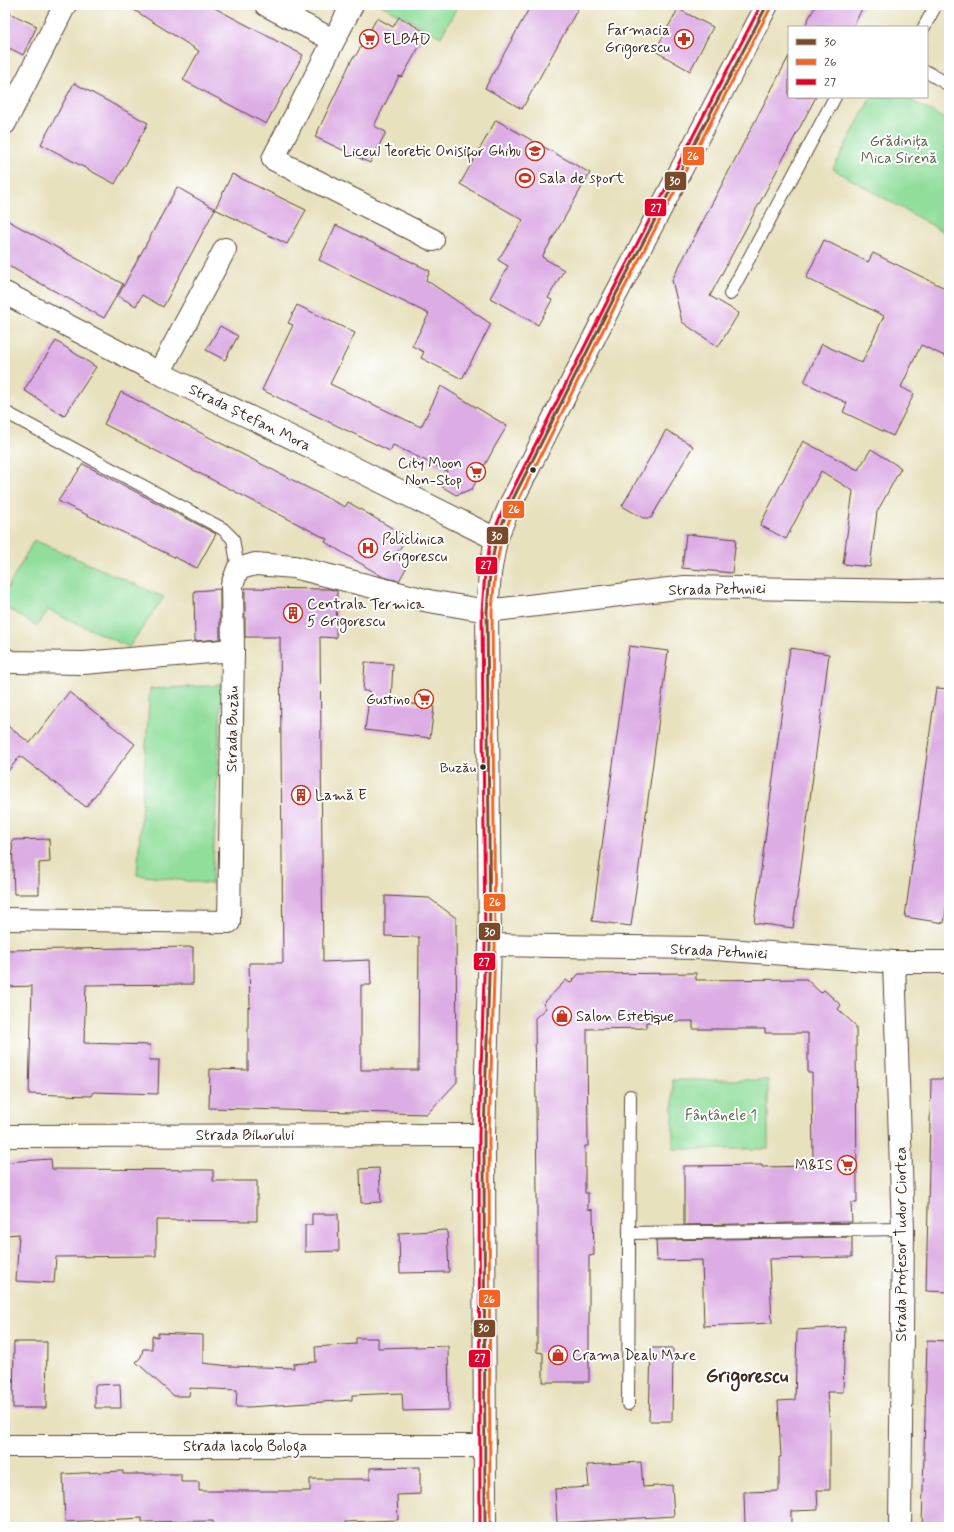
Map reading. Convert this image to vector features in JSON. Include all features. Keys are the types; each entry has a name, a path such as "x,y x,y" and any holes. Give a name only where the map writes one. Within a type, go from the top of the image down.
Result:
{"street":[{"path":"5,123 66,5"},
{"path":"266,5 333,40"},
{"path":"352,5 273,159 433,240"},
{"path":"485,1527 484,1134 490,945 487,611 490,573 496,539 510,505 613,300 767,5"},
{"path":"159,374 225,249"},
{"name":"Strada Ștefan Mora","path":"5,293 159,374 350,466 496,539"},
{"path":"238,569 255,564 294,567 429,601 487,611"},
{"name":"Strada Buzău","path":"5,919 229,922 233,650 232,585 238,569"},
{"name":"Strada Petuniei","path":"487,611 685,587 907,591 949,590"},
{"path":"5,659 12,662 84,663 233,650"},
{"name":"Strada Petuniei","path":"490,945 701,948 894,962 949,962"},
{"name":"Strada Profesor Tudor Ciortea","path":"894,962 903,1229 900,1527"},
{"name":"Strada Bihorului","path":"5,1136 484,1134"},
{"name":"Strada Iacob Bologa","path":"5,1446 485,1446"}],"lane":[{"path":"925,26 936,5"},
{"path":"928,73 949,85"},
{"path":"730,294 834,98"},
{"path":"5,412 224,530 233,539 238,569"},
{"path":"628,1404 630,1096"},
{"path":"629,1233 903,1229"}],"green space":[{"path":"381,5 458,5 441,37"},
{"name":"Grădinița Mica Sirenă","path":"871,98 907,98 949,121 949,235 833,169"},
{"path":"34,540 164,597 129,647 48,610 37,626 5,607 5,593"},
{"path":"222,685 212,884 137,875 150,689"},
{"name":"Fântânele 1","path":"673,1080 768,1080 768,1149 673,1149"}],"building":[{"path":"126,5 209,5 303,55 266,124 183,80 199,51"},
{"path":"531,5 580,5 522,109 485,88"},
{"path":"816,5 864,5 854,26 805,26"},
{"name":"Farmacia Grigorescu","path":"678,9 713,27 690,71 655,51"},
{"path":"5,11 37,26 23,55 5,46"},
{"path":"399,17 427,33 402,77 399,76 374,126 386,132 370,163 315,137 353,57 355,57 377,18 393,27"},
{"path":"788,58 788,98 815,98 710,296 739,313 718,347 682,322 672,280"},
{"path":"74,83 148,123 115,184 41,144"},
{"name":"Sala de sport","path":"496,120 590,173 542,257 564,270 548,298 552,300 538,325 490,298 508,266 498,260 523,220 460,184"},
{"path":"232,174 306,210 287,244 215,209"},
{"path":"177,187 215,209 163,307 142,295 136,306 118,296"},
{"path":"5,219 123,284 104,318 5,264"},
{"path":"336,225 430,271 426,280 491,324 462,379 421,358 424,352 412,346 429,314 319,260"},
{"path":"824,240 868,262 873,253 949,290 949,358 921,345 901,387 914,394 893,436 843,412 847,403 804,382 822,344 862,363 884,316 806,278"},
{"path":"297,305 355,333 330,384 421,427 441,386 507,426 472,489 456,495 441,486 447,471 393,445 390,451 262,390 293,325 288,323"},
{"path":"220,326 238,336 225,360 206,350"},
{"path":"56,341 96,367 64,416 24,390"},
{"path":"121,392 345,507 348,502 407,537 397,553 410,561 399,581 383,577 325,542 327,539 104,424"},
{"path":"666,430 693,446 651,518 643,518 622,506"},
{"path":"803,441 858,470 871,449 901,468 877,512 870,567 843,564 853,491 821,471 786,539 760,525"},
{"path":"83,464 216,534 197,568 58,501"},
{"path":"686,534 736,539 732,573 682,568"},
{"path":"245,588 330,589 337,591 336,638 320,637 323,962 370,960 371,985 361,985 361,1070 418,1070 419,937 385,936 385,896 429,898 456,918 457,1082 427,1114 209,1108 210,1069 248,1070 248,1007 250,1007 249,963 283,963 280,637 245,637"},
{"path":"220,589 220,639 195,641 194,591"},
{"path":"629,646 668,651 631,926 592,921"},
{"path":"790,648 829,654 793,928 754,923"},
{"path":"365,662 393,664 391,701 434,707 430,738 365,730 370,691 363,691"},
{"path":"936,688 949,689 949,889 944,923 905,917"},
{"path":"69,692 135,744 86,807 20,756 5,775 5,724 30,743"},
{"path":"49,839 50,862 39,863 39,894 14,894 12,840"},
{"path":"193,947 193,984 86,985 84,1043 150,1045 149,1060 159,1060 158,1094 93,1092 92,1096 29,1094 32,986 5,987 5,950"},
{"path":"696,973 696,980 806,979 821,993 824,990 841,1005 838,1009 856,1026 857,1203 851,1203 852,1222 684,1225 684,1166 813,1166 812,1073 808,1073 808,1033 765,1033 765,1029 693,1029 693,1021 647,1022 647,1028 587,1029 588,1146 585,1146 585,1193 588,1193 588,1209 593,1210 594,1255 589,1256 589,1382 543,1382 543,1353 537,1352 535,1018 546,1008 543,1004 566,980 570,983 579,974"},
{"path":"931,1079 949,1079 949,1292 926,1291"},
{"path":"51,1159 52,1169 213,1170 213,1181 257,1181 257,1221 156,1220 156,1256 56,1257 54,1283 16,1281 19,1234 7,1235 5,1162"},
{"path":"379,1168 381,1202 361,1203 360,1169"},
{"path":"312,1214 338,1214 339,1251 305,1252 305,1225 312,1225"},
{"path":"447,1230 449,1272 400,1273 399,1233"},
{"path":"852,1237 852,1257 769,1259 772,1323 704,1326 702,1260 657,1261 656,1240"},
{"path":"845,1327 843,1392 827,1392 830,1425 830,1490 817,1490 818,1510 791,1511 791,1527 745,1527 744,1492 779,1491 779,1457 781,1457 778,1401 795,1400 797,1330"},
{"path":"158,1333 203,1335 203,1363 229,1366 294,1368 293,1364 316,1362 315,1347 356,1344 356,1338 378,1338 378,1348 448,1346 449,1410 403,1411 402,1393 352,1395 352,1400 249,1407 236,1407 237,1390 190,1388 189,1396 174,1396 136,1362 141,1357 143,1349 152,1349 152,1336 158,1337"},
{"path":"927,1340 949,1341 949,1527 922,1527"},
{"path":"14,1342 47,1342 46,1408 13,1408"},
{"path":"651,1348 673,1348 672,1421 649,1421"},
{"path":"120,1384 121,1408 95,1408 95,1385"},
{"path":"641,1462 643,1487 672,1485 674,1516 557,1523 555,1489 589,1487 587,1465"},
{"path":"420,1467 420,1494 397,1495 398,1520 345,1522 345,1527 213,1527 213,1521 142,1522 142,1518 65,1522 63,1474 123,1471 123,1474 181,1474 181,1482 199,1482 199,1491 310,1491 310,1479 370,1479 370,1468"}],"transit line":[{"name":"27","path":"480,1527 479,1135 485,945 482,611 485,573 491,538 506,503 609,298 761,5"},
{"name":"30","path":"485,1527 484,1135 490,945 487,611 490,573 496,539 510,505 613,300 767,5"},
{"name":"26","path":"490,1527 489,1135 495,945 492,611 495,574 501,540 515,507 617,302 771,7"}],"place":[{"name":"ELBAD","path":"369,39"},
{"name":"Farmacia Grigorescu","path":"684,39"},
{"name":"Liceul Teoretic Onisifor Ghibu","path":"535,151"},
{"name":"Sala de sport","path":"525,178"},
{"name":"City Moon Non-Stop","path":"476,472"},
{"name":"Policlinica Grigorescu","path":"368,548"},
{"name":"Centrala Termica 5 Grigorescu","path":"293,613"},
{"name":"Gustino","path":"424,699"},
{"name":"Buzău","path":"483,767"},
{"name":"Lamă E","path":"301,795"},
{"name":"Salon Estetique","path":"562,1016"},
{"name":"M&IS","path":"847,1165"},
{"name":"Crama Dealu Mare","path":"558,1355"}],"district":[{"name":"Grigorescu","path":"747,1375"}]}
